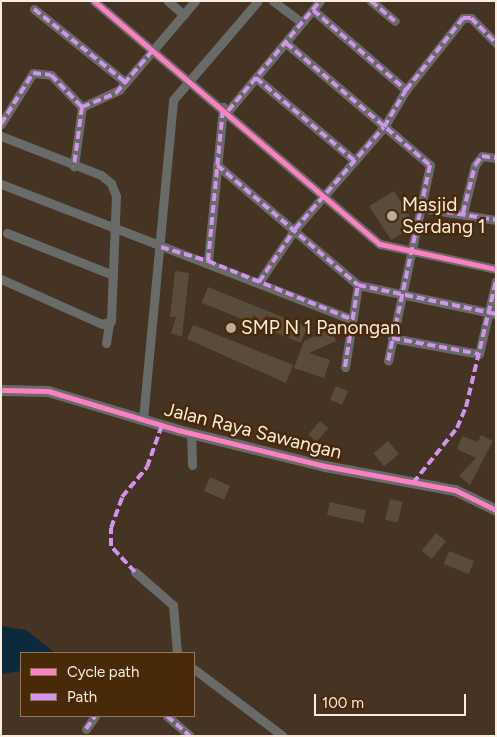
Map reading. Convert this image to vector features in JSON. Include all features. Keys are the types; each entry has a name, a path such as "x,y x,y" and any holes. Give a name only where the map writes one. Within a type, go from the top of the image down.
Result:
{"street":[{"path":"94,1 226,109 380,244 413,254 496,269"},
{"path":"168,1 184,15"},
{"path":"82,107 116,93 195,1"},
{"path":"144,419 171,106 179,88 190,79 258,1"},
{"path":"273,1 302,23"},
{"path":"208,261 217,165 226,109 256,78 320,1"},
{"path":"371,1 395,21"},
{"path":"34,9 125,82"},
{"path":"313,10 406,90"},
{"path":"259,282 295,229 384,126 406,90 465,17 496,44"},
{"path":"286,43 430,165 413,254 388,361"},
{"path":"1,124 28,79 40,71 51,75 82,107"},
{"path":"256,78 355,161"},
{"path":"74,166 82,107"},
{"path":"1,136 111,183 116,196 113,230 113,275 106,343"},
{"path":"463,213 475,164 482,156 496,158"},
{"path":"217,165 295,229 358,285 403,296 493,313"},
{"path":"1,184 113,230 160,247 208,261 351,319"},
{"path":"422,208 463,213 496,220"},
{"path":"7,233 113,275"},
{"path":"1,279 109,324"},
{"path":"392,338 479,354 493,313 496,281"},
{"path":"345,367 351,319 358,285"},
{"name":"Jalan Raya Sawangan","path":"1,390 48,391 191,433 325,466 455,490 496,510"},
{"path":"191,433 192,465"},
{"path":"135,572 173,606 177,652"},
{"path":"195,669 280,735"},
{"path":"86,729 94,717"},
{"path":"168,717 190,736"}],"water":[{"path":"1,626 26,630 54,652 20,652 20,671 1,674"}],"building":[{"name":"Masjid Serdang 1","path":"394,191 412,220 410,229 391,240 369,206"},
{"path":"175,271 189,273 182,337 171,333 176,317 170,317"},
{"path":"208,287 307,327 301,343 202,303"},
{"path":"193,325 293,365 286,383 187,339"},
{"path":"331,329 336,341 309,353 330,360 324,378 294,368 304,341"},
{"path":"336,386 348,391 342,405 330,400"},
{"path":"320,421 328,428 316,442 308,435"},
{"path":"481,435 493,441 470,485 459,476 476,458 457,449 462,436 478,442"},
{"path":"388,441 399,454 384,466 373,453"},
{"path":"210,477 230,486 224,500 204,491"},
{"path":"390,499 403,502 398,522 385,519"},
{"path":"330,502 366,510 363,523 327,515"},
{"path":"436,533 446,541 432,559 422,551"},
{"path":"449,551 474,561 469,574 444,564"}],"marked path":[{"path":"228,111 320,1"},
{"path":"371,1 395,21"},
{"path":"34,9 125,82"},
{"path":"313,10 406,90"},
{"path":"259,282 295,229 384,127 406,90 463,18 471,18 496,43"},
{"path":"286,43 430,165 388,361"},
{"path":"82,107 116,93 153,50"},
{"path":"1,124 33,73 51,75 82,107 74,166"},
{"path":"256,78 355,161"},
{"path":"208,261 223,107"},
{"path":"463,213 475,165 482,156 496,158"},
{"path":"217,165 358,285 496,314"},
{"path":"422,208 496,220"},
{"path":"161,247 208,261 351,319"},
{"path":"413,483 457,428 466,407 496,281"},
{"path":"345,367 358,285"},
{"path":"392,338 479,354"},
{"path":"135,572 111,546 111,528 122,497 147,467 162,425"},
{"path":"86,729 94,717"},
{"path":"168,717 190,736"}],"cycle path":[{"path":"94,1 380,244 496,269"},
{"path":"1,390 48,391 178,430 325,466 455,490 496,510"}],"place":[{"name":"Masjid Serdang 1","path":"392,216"},
{"name":"SMP N 1 Panongan","path":"231,328"}]}
